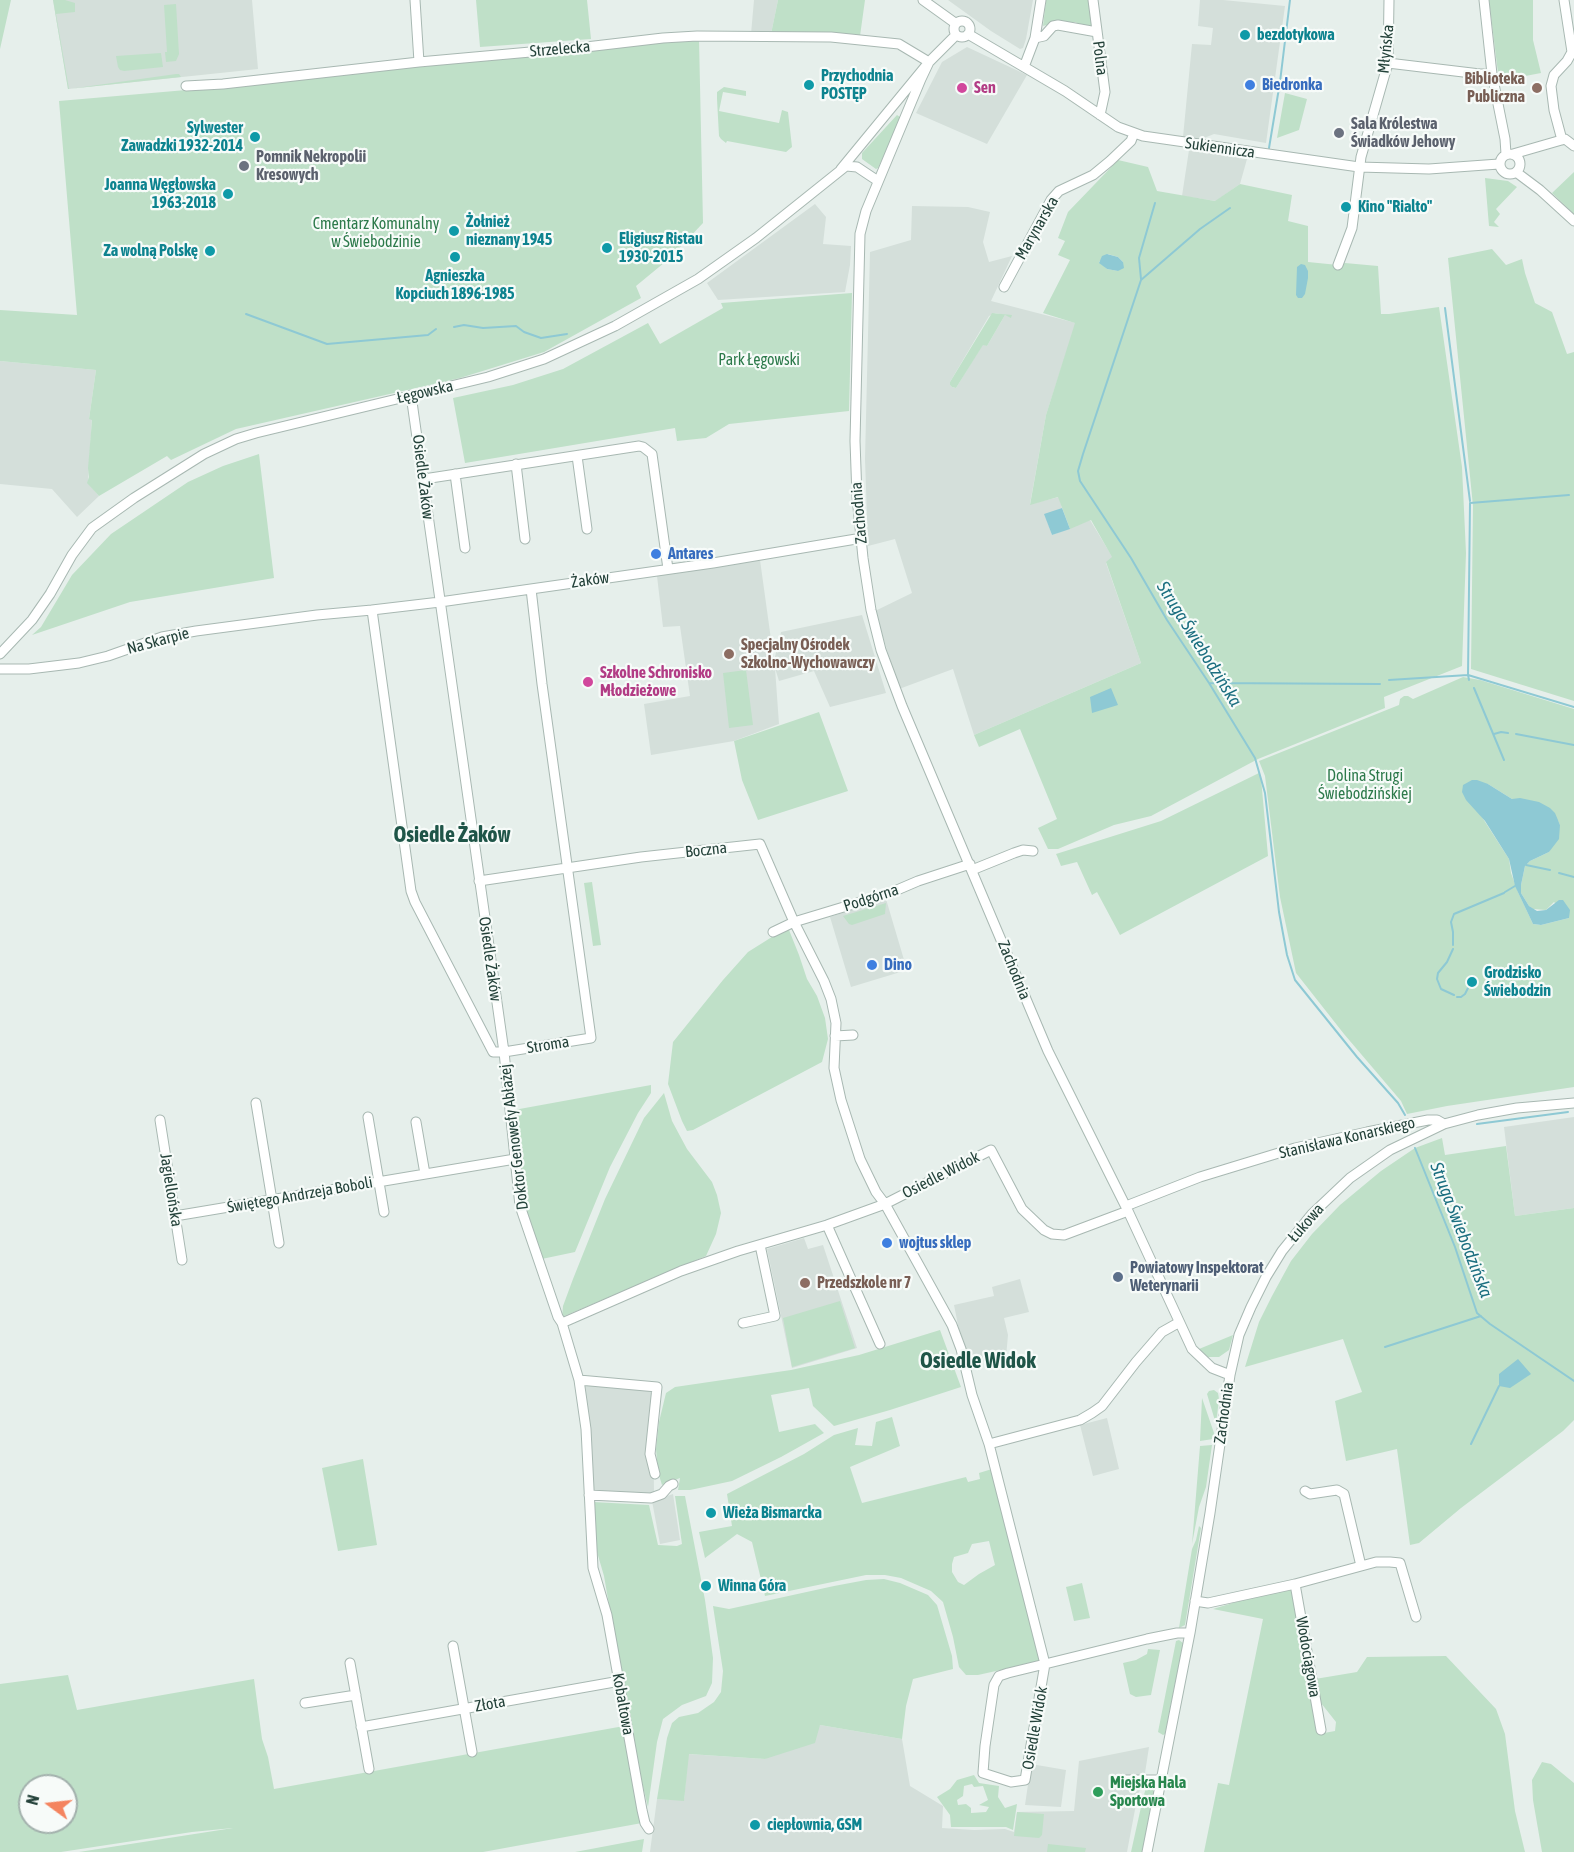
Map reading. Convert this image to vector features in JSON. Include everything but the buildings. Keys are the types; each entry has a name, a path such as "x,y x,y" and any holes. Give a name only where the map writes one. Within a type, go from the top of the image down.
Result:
{"street":[{"path":"416,0 419,62"},
{"path":"923,0 955,23"},
{"path":"1024,67 1035,38 1041,0"},
{"name":"Polna","path":"1093,0 1105,92 1100,115"},
{"name":"Młyńska","path":"1338,265 1354,220 1359,166 1388,63 1389,0"},
{"path":"1484,0 1492,74 1510,154 1518,158 1520,164 1516,172"},
{"path":"1564,0 1572,52 1554,75 1551,86 1554,110 1564,139 1574,146"},
{"path":"962,20 967,22 970,28 968,34 963,37 956,35 955,23 962,20"},
{"path":"1035,38 1044,36 1053,26 1058,25 1097,32"},
{"name":"Sukiennicza","path":"968,34 1118,127 1134,133 1182,142 1359,166 1419,169 1499,164"},
{"name":"Zachodnia","path":"838,173 929,62 956,35"},
{"name":"Strzelecka","path":"186,86 697,36 831,37 899,44 929,62"},
{"name":"Zachodnia","path":"929,62 862,221 855,441 857,487 871,610 881,650 902,706 1049,1053 1127,1209 1192,1349 1219,1372 1230,1375 1196,1601 1147,1852"},
{"path":"1388,63 1492,74"},
{"name":"Marynarska","path":"1004,287 1051,200 1059,191 1093,175 1131,141 1134,133"},
{"path":"1564,139 1502,157 1499,164 1506,174 1516,172 1540,190 1574,221"},
{"path":"838,173 846,166 853,166 861,168 879,181"},
{"name":"Łęgowska","path":"0,654 25,630 38,613 85,536 111,513 204,454 236,439 300,421 516,369 573,346 623,322 680,290 795,208 838,173"},
{"name":"Osiedle Żaków","path":"372,610 411,891 493,1053 504,1052 411,395"},
{"path":"424,478 639,446 652,454 668,568"},
{"path":"577,456 587,529"},
{"path":"516,464 525,539"},
{"path":"455,474 465,548"},
{"name":"Żaków","path":"317,615 440,602 862,538"},
{"path":"479,881 568,868 531,589"},
{"name":"Na Skarpie","path":"0,669 40,668 79,663 108,656 162,637 317,615"},
{"name":"Boczna","path":"568,868 760,844 794,922"},
{"name":"Podgórna","path":"773,932 794,922 890,893 918,881 1023,850 1033,851"},
{"name":"Stroma","path":"504,1052 591,1038 568,868"},
{"name":"Osiedle Widok","path":"794,922 831,999 836,1023 834,1068 837,1085 860,1159 952,1324 988,1444 1045,1664 1025,1780 1011,1782 983,1773 995,1683 999,1676 1045,1664 1147,1639 1190,1633"},
{"path":"835,1036 853,1035"},
{"name":"Doktor Genowefy Abłażej","path":"504,1052 520,1206 562,1323 579,1380 588,1429"},
{"path":"256,1103 279,1243"},
{"name":"Stanisława Konarskiego","path":"1127,1209 1200,1177 1295,1148 1428,1120 1437,1120 1444,1124 1499,1111 1574,1103"},
{"path":"368,1117 384,1212"},
{"name":"Jagiellońska","path":"160,1120 182,1260"},
{"path":"416,1122 425,1174"},
{"name":"Łukowa","path":"1230,1375 1239,1335 1251,1307 1274,1264 1301,1226 1337,1190 1374,1160 1407,1140 1444,1124"},
{"name":"Osiedle Widok","path":"885,1204 990,1150 1022,1209 1044,1230 1052,1234 1064,1235 1127,1209"},
{"name":"Świętego Andrzeja Boboli","path":"175,1216 515,1159"},
{"path":"562,1323 681,1271 827,1225 885,1204"},
{"path":"827,1225 879,1344"},
{"path":"743,1323 775,1316 760,1245"},
{"path":"988,1444 1080,1420 1092,1413 1102,1406 1162,1332 1178,1323"},
{"path":"579,1380 657,1387 650,1414 647,1454 655,1474"},
{"name":"Kobaltowa","path":"588,1429 593,1561 607,1615 620,1681 642,1810 649,1829"},
{"path":"589,1495 651,1498 662,1494 673,1484"},
{"path":"1305,1491 1310,1494 1337,1491 1344,1494 1361,1566"},
{"path":"1196,1601 1208,1603 1295,1584 1376,1562 1401,1563 1416,1617"},
{"name":"Wodociągowa","path":"1295,1584 1321,1730"},
{"path":"453,1646 472,1752"},
{"path":"350,1663 369,1769"},
{"name":"Złota","path":"361,1727 620,1681"},
{"path":"305,1703 356,1695"},
{"path":"1126,1780 1161,1780"}],"shaded area":[{"path":"53,0 252,0 258,69 68,89"},
{"path":"754,0 778,0 771,34 751,34"},
{"path":"948,0 1033,0 1023,48 1020,49 991,31"},
{"path":"1200,0 1285,6 1266,143 1214,134 1199,140 1183,137 1192,44 1211,45 1213,28 1198,26"},
{"path":"967,47 1027,75 987,144 916,113 942,62"},
{"path":"1189,150 1247,159 1240,184 1216,201 1182,196"},
{"path":"815,204 826,217 823,244 851,246 845,292 718,300 707,283"},
{"path":"912,206 968,207 990,212 983,242 989,262 1012,256 991,301 1076,323 1046,415 1030,504 1059,497 1062,508 1045,515 1052,535 1090,520 1113,558 1106,563 1141,663 974,735 953,669 899,689 875,611 912,593 895,539 868,546 865,459 870,252 911,240","holes":["995,313 1012,316 1005,315 987,346 983,344 956,388 952,387 950,382 989,316"]},
{"path":"0,361 96,370 89,419 92,419 88,483 99,496 77,517 52,489 0,484"},
{"name":"Specjalny Ośrodek Szkolno-Wychowawczy","path":"760,560 774,661 781,632 862,615 886,693 830,707 814,671 779,681 775,668 779,724 734,741 651,755 644,704 690,696 680,626 663,627 657,576"},
{"path":"886,899 907,970 851,987 830,917"},
{"path":"1574,1117 1574,1208 1515,1216 1504,1127"},
{"name":"Przedszkole nr 7","path":"804,1238 808,1249 823,1245 857,1348 792,1368 767,1249"},
{"path":"1020,1279 1029,1312 1004,1318 1008,1335 1006,1357 966,1365 954,1305 994,1296 992,1287"},
{"path":"585,1383 653,1389 654,1495 591,1491"},
{"path":"1107,1418 1119,1469 1093,1476 1080,1425"},
{"path":"673,1494 680,1540 660,1544 652,1501"},
{"path":"820,1725 902,1739 910,1786 943,1806 942,1828 1005,1829 1014,1832 1017,1812 1074,1811 1079,1761 1149,1747 1127,1852 650,1852 657,1799 684,1800 688,1754 765,1759"},
{"path":"1031,1764 1066,1770 1061,1807 1025,1805"}],"green space":[{"path":"0,0 11,0 0,49"},
{"path":"53,0 75,3 75,12 56,14 69,89 68,89"},
{"path":"476,0 587,0 591,39 480,47"},
{"path":"778,0 865,0 860,36 830,32 771,34"},
{"path":"1046,0 1090,0 1092,29 1075,22 1058,22 1043,26"},
{"path":"1489,0 1533,0 1533,40 1541,73 1499,81"},
{"path":"176,4 179,54 176,61 166,62 164,5"},
{"name":"Cmentarz Komunalny w Świebodzinie","path":"699,39 703,223 670,258 636,286 641,298 544,352 460,378 236,429 171,460 167,456 99,496 87,483 92,420 89,419 96,370 0,361 0,310 77,315 59,101 267,83 483,59"},
{"path":"161,53 163,67 124,71 118,67 116,56"},
{"path":"176,74 181,77 72,89"},
{"path":"724,87 746,91 746,96 723,92 719,111 779,123 782,110 788,112 792,147 786,152 727,141 726,143 721,139 717,92"},
{"path":"1285,93 1307,99 1299,130 1277,138"},
{"path":"897,115 900,120 876,169 862,159 862,153"},
{"path":"1118,160 1148,167 1157,191 1215,201 1240,184 1292,195 1288,221 1308,226 1308,262 1378,266 1381,314 1439,307 1462,467 1466,553 1462,666 1384,697 1385,708 1258,759 1151,816 1114,825 1058,849 1048,849 1038,828 1057,819 1020,729 979,747 974,735 1141,663 1106,562 1112,557 1091,520 1070,529 1058,497 1030,505 1046,415 1075,323 1043,313 1070,260 1058,255 1065,241 1058,238 1068,212","holes":["1108,254 1118,257 1123,262 1118,271 1107,269 1099,262"]},
{"path":"1574,172 1574,214 1552,193"},
{"path":"1485,178 1508,181 1517,187 1496,209 1500,214 1494,222 1499,227 1489,226"},
{"path":"1492,249 1506,265 1522,259 1535,303 1552,312 1567,354 1574,352 1574,701 1471,669 1473,506 1448,258"},
{"name":"Park Łęgowski","path":"852,293 849,411 729,424 706,438 677,441 675,428 465,463 453,398 513,385 563,369 648,323 660,344 723,308 721,303"},
{"path":"992,313 1012,315 1011,318 1005,315 987,346 983,345 956,388 952,387 950,382"},
{"path":"259,454 274,578 130,602 32,635 41,627 72,575 111,534 188,482 223,466"},
{"path":"746,670 753,725 729,728 723,673"},
{"name":"Dolina Strugi Świebodzińskiej","path":"1463,677 1480,680 1574,709 1574,1087 1407,1114 1401,1101 1296,973 1280,897 1265,776 1259,761 1399,705 1400,699 1404,696 1413,699","holes":["1488,784 1512,799 1523,800 1558,821 1560,825 1549,852 1525,866 1521,893 1533,909 1546,910 1554,902 1569,918 1541,925 1533,924 1518,892 1509,859 1480,814"]},
{"path":"819,712 848,791 758,820 742,780 734,741"},
{"path":"1259,773 1268,856 1120,935 1097,892 1092,895 1077,862 1061,866 1056,854 1161,821"},
{"path":"592,882 601,945 593,946 584,883"},
{"path":"886,903 885,914 852,925 843,916"},
{"path":"783,930 789,930 807,979 817,996 825,1018 828,1039 822,1062 693,1130 687,1131 668,1084 673,1042 748,952"},
{"path":"651,1085 651,1093 610,1167 575,1252 537,1260 516,1206 514,1110"},
{"path":"664,1093 672,1121 687,1149 712,1182 717,1195 721,1213 716,1234 706,1256 562,1317 563,1306 605,1199 644,1118"},
{"path":"1442,1138 1445,1155 1506,1146 1515,1216 1574,1208 1574,1420 1419,1543 1410,1545 1397,1449 1346,1461 1335,1401 1362,1392 1343,1339 1245,1367 1259,1322 1272,1296 1291,1261 1312,1234 1340,1205 1381,1171 1415,1148"},
{"path":"840,1301 855,1348 792,1367 783,1318"},
{"path":"940,1330 961,1387 834,1426 813,1406 809,1388 771,1395 779,1432 815,1424 824,1433 732,1481 690,1490 678,1490 680,1478 662,1485 658,1472 656,1449 659,1422 666,1393 675,1387 791,1370 859,1355"},
{"path":"1233,1335 1229,1350 1219,1357 1208,1357 1199,1349"},
{"path":"1214,1390 1218,1393 1219,1399 1216,1424 1207,1394"},
{"path":"1202,1398 1214,1433 1213,1439 1200,1441"},
{"path":"892,1417 900,1446 850,1467 862,1503 966,1477 968,1482 980,1479 979,1473 992,1469 1041,1661 978,1675 966,1675 959,1667 943,1602 931,1591 901,1578 866,1575 765,1596 752,1542 737,1534 705,1558 699,1532 732,1526 727,1494 804,1454 834,1435 858,1428 855,1445 872,1446 876,1422","holes":["989,1541 995,1565 964,1585 958,1582 952,1572 954,1557 968,1553 972,1544"]},
{"path":"1212,1445 1206,1487 1199,1507 1192,1544 1200,1446"},
{"path":"363,1459 377,1545 338,1551 322,1468"},
{"path":"675,1496 685,1496 705,1600 713,1658 712,1683 706,1696 682,1705 663,1719 657,1742 648,1807 635,1754 604,1576 597,1552 593,1502 649,1505 658,1545 677,1546 682,1544"},
{"path":"1199,1526 1201,1528 1185,1625 1179,1628 1192,1549"},
{"path":"884,1579 928,1595 937,1605 952,1656 953,1669 913,1679 906,1706 902,1739 820,1725 815,1743 765,1759 689,1754 684,1801 657,1799 667,1738 672,1723 679,1717 698,1713 714,1702 721,1692 723,1671 713,1606 729,1609 834,1586"},
{"path":"1082,1583 1090,1618 1074,1621 1066,1587"},
{"path":"1285,1587 1292,1590 1324,1733 1335,1731 1336,1722 1321,1703 1315,1679 1357,1672 1367,1657 1446,1656 1496,1709 1505,1734 1515,1811 1525,1852 1204,1852 1218,1783 1229,1785 1263,1619 1213,1609"},
{"path":"1176,1641 1183,1643 1163,1735 1158,1732"},
{"path":"1148,1649 1160,1650 1151,1695 1136,1697 1130,1694 1123,1663 1147,1654"},
{"path":"68,1675 77,1710 254,1679 262,1739 274,1789 624,1726 642,1823 483,1852 79,1852 233,1828 61,1852 0,1852 0,1684"},
{"path":"1542,1762 1551,1764 1574,1783 1574,1852 1542,1852 1532,1780"},
{"path":"974,1775 979,1783 999,1786 998,1797 1005,1808 1017,1804 1013,1830 1006,1827 951,1827 950,1815 937,1797 950,1789 957,1780","holes":["972,1784 974,1787 983,1786 988,1800 979,1805 989,1807 986,1812 971,1813 971,1808 966,1804 958,1805 957,1800 963,1796 964,1786"]},
{"path":"1149,1786 1154,1791 1142,1852 1131,1852 1143,1798"},
{"path":"1017,1812 1044,1814 1042,1835 1039,1838 1014,1836"},
{"path":"644,1839 642,1852 575,1852"},
{"path":"1048,1844 1086,1848 1085,1852 1047,1852"}],"water":[{"path":"1107,254 1118,257 1123,262 1124,268 1118,271 1107,269 1099,263 1102,256"},
{"path":"1301,264 1305,265 1308,271 1308,278 1305,294 1302,298 1298,298 1296,295 1297,267"},
{"path":"1062,508 1070,529 1052,535 1044,514"},
{"path":"1111,688 1118,705 1092,713 1090,697"},
{"path":"1472,780 1488,784 1512,799 1520,798 1539,802 1555,813 1560,825 1559,839 1549,852 1525,866 1521,893 1529,906 1537,911 1546,910 1559,900 1563,900 1570,910 1569,918 1541,925 1533,924 1515,886 1509,859 1485,821 1466,800 1462,792 1463,785"},
{"path":"1518,1359 1531,1374 1510,1388 1499,1386 1499,1374"}],"waterway":[{"name":"Struga Świebodzińska","path":"1269,148 1290,0"},
{"path":"1141,279 1139,258 1155,203"},
{"name":"Struga Świebodzińska","path":"1230,208 1200,229 1141,280 1078,471 1080,481 1131,558 1167,620 1255,758 1265,793 1279,912 1287,955 1295,980 1357,1057 1398,1103 1405,1115"},
{"path":"1445,308 1470,501"},
{"path":"246,314 327,344 428,335 436,329"},
{"path":"454,327 464,325 483,328 516,326 524,332 541,338 567,334"},
{"path":"1469,680 1470,503 1569,495"},
{"path":"1389,680 1468,675 1574,707"},
{"path":"1209,683 1380,684"},
{"path":"1474,688 1504,760"},
{"path":"1494,734 1508,733"},
{"path":"1516,734 1574,745"},
{"path":"1526,865 1550,870"},
{"path":"1559,873 1574,877"},
{"path":"1505,892 1515,886"},
{"path":"1453,945 1451,922 1454,914 1504,893"},
{"path":"1453,949 1447,962 1438,973 1437,979 1441,989 1454,995"},
{"path":"1457,997 1465,994 1468,988"},
{"path":"1477,1124 1568,1112"},
{"name":"Struga Świebodzińska","path":"1415,1148 1455,1247 1477,1313 1574,1381"},
{"path":"1385,1347 1481,1316"},
{"path":"1471,1444 1499,1386"}],"place":[{"name":"bezdotykowa","path":"1245,35"},
{"name":"Przychodnia POSTĘP","path":"809,85"},
{"name":"Biedronka","path":"1250,85"},
{"name":"Sen","path":"962,88"},
{"name":"Biblioteka Publiczna","path":"1537,88"},
{"name":"Sala Królestwa Świadków Jehowy","path":"1339,133"},
{"name":"Sylwester Zawadzki 1932-2014","path":"255,137"},
{"name":"Pomnik Nekropolii Kresowych","path":"244,166"},
{"name":"Joanna Węgłowska 1963-2018","path":"228,194"},
{"name":"Kino \"Rialto\"","path":"1346,207"},
{"name":"Żołnież nieznany 1945","path":"454,231"},
{"name":"Eligiusz Ristau 1930-2015","path":"607,248"},
{"name":"Za wolną Polskę","path":"210,251"},
{"name":"Agnieszka Kopciuch 1896-1985","path":"455,257"},
{"name":"Antares","path":"656,554"},
{"name":"Specjalny Ośrodek Szkolno-Wychowawczy","path":"729,654"},
{"name":"Szkolne Schronisko Młodzieżowe","path":"588,682"},
{"name":"Dino","path":"872,965"},
{"name":"Grodzisko Świebodzin","path":"1472,982"},
{"name":"wojtus sklep","path":"887,1243"},
{"name":"Powiatowy Inspektorat Weterynarii","path":"1118,1277"},
{"name":"Przedszkole nr 7","path":"805,1283"},
{"name":"Wieża Bismarcka","path":"711,1513"},
{"name":"Winna Góra","path":"706,1586"},
{"name":"Miejska Hala Sportowa","path":"1098,1792"},
{"name":"ciepłownia, GSM","path":"755,1825"}],"district":[{"name":"Osiedle Żaków","path":"452,835"},
{"name":"Osiedle Widok","path":"978,1361"}]}
